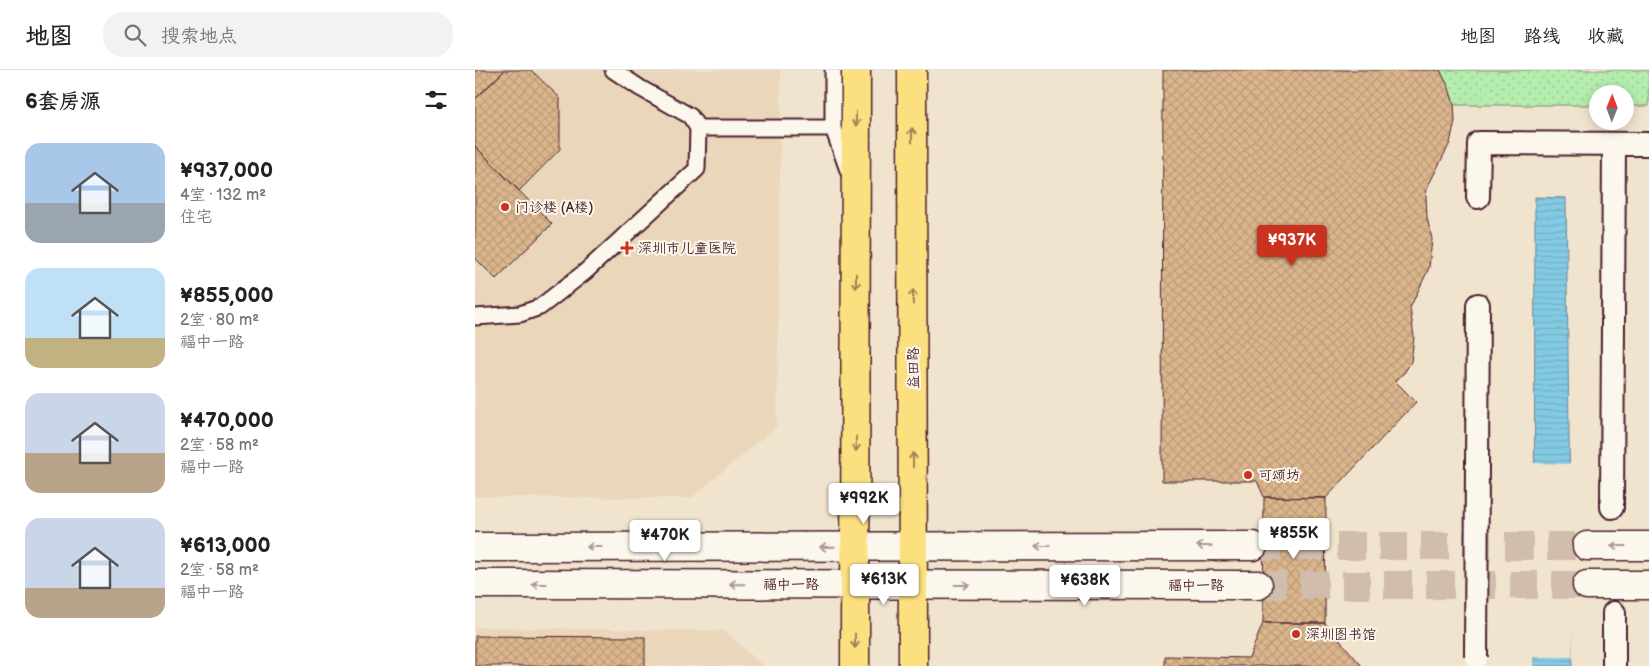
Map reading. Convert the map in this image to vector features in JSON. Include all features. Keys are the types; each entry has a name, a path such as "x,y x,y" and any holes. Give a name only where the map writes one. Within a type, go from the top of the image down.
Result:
{"main road":[{"path":"855,666 856,70"},
{"name":"益田路","path":"912,70 913,666"}],"street":[{"path":"1478,197 1479,143 1649,144"},
{"path":"1611,507 1614,144"},
{"path":"1476,662 1478,305"},
{"path":"475,547 1253,546"},
{"path":"1587,546 1649,546"},
{"name":"福中一路","path":"475,584 1258,585"},
{"path":"1587,585 1649,585"},
{"path":"1614,613 1614,666"}],"lane":[{"path":"475,317 520,314 540,307 585,272 697,169 698,128 691,116 640,88 613,70"},
{"path":"833,70 833,128 856,193"},
{"path":"698,128 833,128"}],"shaded area":[{"name":"深圳市儿童医院","path":"475,70 781,70 777,426 691,498 475,497"},
{"path":"475,627 725,631 763,666 475,666"}],"green space":[{"path":"1440,70 1649,70 1649,106 1634,106 1634,85 1589,85 1589,105 1454,105"}],"water":[{"path":"1535,197 1566,198 1572,666 1534,666"}],"pier":[{"path":"1532,463 1572,464 1572,657 1532,657"}],"building":[{"path":"475,70 505,70 475,99"},
{"path":"505,70 531,70 560,98 560,149 519,191 475,146 475,99"},
{"path":"1163,70 1440,70 1449,88 1454,105 1455,121 1450,143 1427,188 1426,197 1427,218 1432,239 1429,268 1410,308 1414,337 1411,362 1404,373 1395,381 1416,402 1326,498 1264,497 1257,481 1162,481"},
{"name":"门诊楼 (A楼)","path":"475,146 552,224 496,279 475,258"},
{"path":"1264,497 1326,498 1325,623 1263,623"},
{"name":"深圳图书馆","path":"1263,623 1325,623 1362,666 1165,666 1165,656 1249,658"},
{"path":"475,636 645,637 645,666 475,666"}],"tunnel":[{"path":"1253,546 1587,546"},
{"path":"1258,585 1587,585"}],"place":[{"name":"门诊楼 (A楼)","path":"505,207"},
{"name":"深圳市儿童医院","path":"627,248"},
{"name":"可颂坊","path":"1248,475"},
{"name":"深圳图书馆","path":"1296,634"}]}
